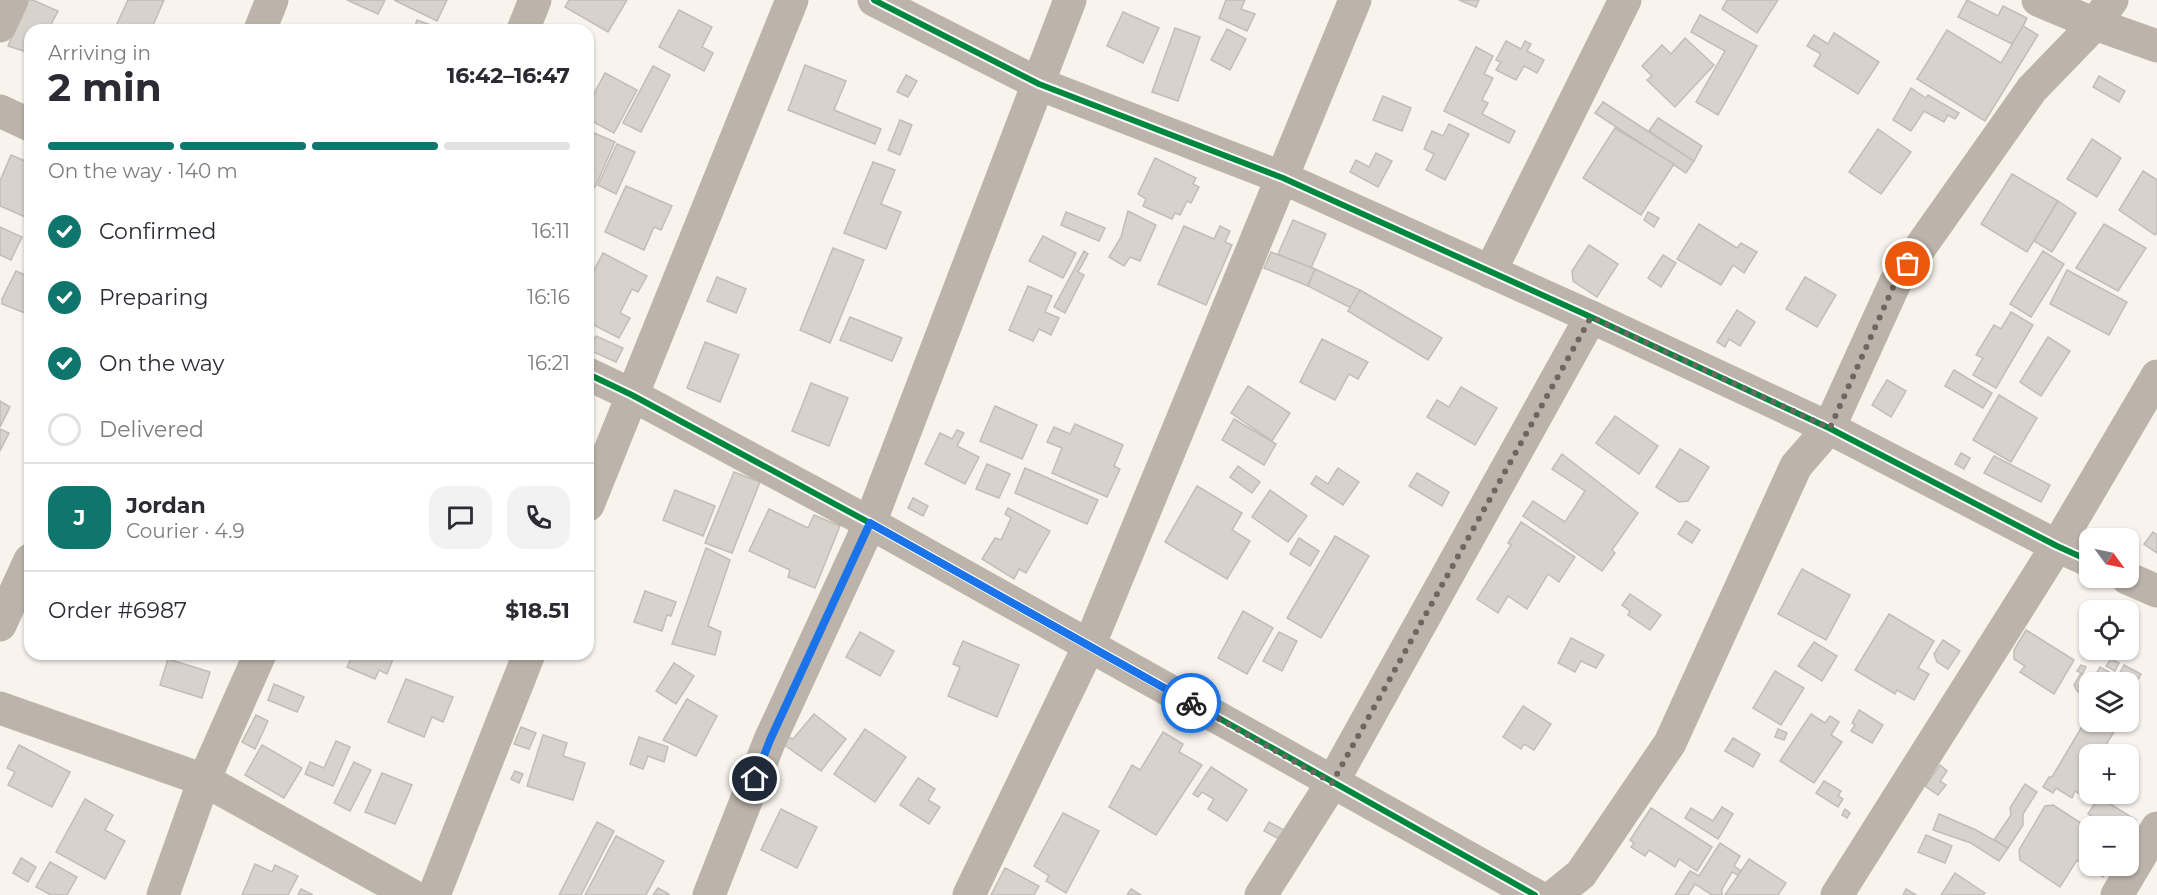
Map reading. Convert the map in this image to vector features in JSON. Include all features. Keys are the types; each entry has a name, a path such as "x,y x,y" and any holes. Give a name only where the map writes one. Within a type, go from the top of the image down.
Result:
{"street":[{"path":"0,26 12,0"},
{"path":"262,24 272,0"},
{"path":"525,24 535,0"},
{"path":"594,490 792,0"},
{"path":"874,0 1039,84 1283,178 1591,317 1830,428 2079,556"},
{"path":"709,895 770,740 870,523 1070,0"},
{"path":"969,895 1089,645 1355,0"},
{"path":"1490,272 1625,0"},
{"path":"2038,0 2104,12 2157,46"},
{"path":"1555,895 1581,874 1670,742 1796,466 1830,428 1895,283 2032,89 2104,12"},
{"path":"0,111 24,122"},
{"path":"1261,895 1332,783 1591,317"},
{"path":"1838,895 2057,546 2157,376"},
{"path":"594,377 870,523 1535,895"},
{"path":"0,625 24,573"},
{"path":"2139,583 2157,591"},
{"path":"163,895 204,780 257,660"},
{"path":"434,895 527,660"},
{"path":"0,708 204,780 411,895"},
{"path":"2117,895 2157,828"}],"building":[{"path":"27,0 33,0 58,11 51,24 24,24 24,51 8,46"},
{"path":"128,0 164,0 154,24 117,24"},
{"path":"347,0 385,0 378,14"},
{"path":"394,0 447,0 437,21"},
{"path":"569,0 627,0 608,32 565,7"},
{"path":"1226,0 1245,0 1241,9 1255,14 1247,31 1219,18"},
{"path":"1459,0 1479,0 1476,7"},
{"path":"1727,0 1778,0 1757,33 1722,9"},
{"path":"1967,0 1998,16 2003,6 2027,18 2014,45 1958,17"},
{"path":"679,10 712,27 702,47 713,53 704,71 659,47"},
{"path":"1123,12 1159,28 1143,63 1107,46"},
{"path":"1700,15 1757,46 1718,115 1696,102 1725,51 1691,32"},
{"path":"417,20 428,24 416,24"},
{"path":"2023,26 2038,35 1985,121 1917,79 1947,30 2001,63"},
{"path":"1175,28 1200,37 1178,101 1152,92"},
{"path":"1227,29 1246,39 1230,70 1211,60"},
{"path":"1834,33 1879,62 1858,94 1814,66 1821,54 1807,46 1814,35 1828,44"},
{"path":"1685,38 1714,65 1675,107 1647,80 1652,76 1642,66 1662,45 1671,54"},
{"path":"1506,41 1521,49 1525,41 1531,44 1527,51 1544,60 1537,73 1524,66 1516,80 1496,70 1501,62 1496,60"},
{"path":"1476,47 1493,56 1484,74 1493,78 1482,100 1488,103 1482,114 1515,131 1509,143 1444,111"},
{"path":"805,65 846,81 834,110 881,129 875,144 788,110"},
{"path":"653,66 670,75 641,132 623,123"},
{"path":"605,73 637,90 614,133 594,122 594,94"},
{"path":"906,75 917,81 908,97 897,92"},
{"path":"2099,76 2125,91 2119,102 2093,87"},
{"path":"1911,88 1926,98 1928,95 1959,113 1955,119 1948,115 1944,122 1924,111 1911,131 1893,120"},
{"path":"1383,96 1411,108 1402,131 1373,120"},
{"path":"1603,102 1694,161 1686,173 1595,113"},
{"path":"1658,118 1702,146 1694,161 1649,131"},
{"path":"900,120 912,125 900,155 888,150"},
{"path":"1449,124 1469,134 1445,180 1426,170 1434,154 1424,149 1432,131 1443,136"},
{"path":"1615,128 1674,164 1641,215 1583,178"},
{"path":"1878,129 1911,152 1881,194 1849,172"},
{"path":"594,133 615,142 594,187"},
{"path":"2092,139 2121,158 2097,197 2067,179"},
{"path":"617,144 635,152 616,194 598,185"},
{"path":"1376,153 1392,161 1378,187 1350,172 1356,160 1369,167"},
{"path":"11,155 24,160 24,216 0,206 0,181"},
{"path":"1155,158 1196,178 1193,184 1199,187 1191,203 1187,201 1180,215 1175,213 1172,219 1143,206 1146,199 1138,194"},
{"path":"873,162 895,170 881,204 901,212 886,249 844,233"},
{"path":"2143,171 2157,180 2157,232 2155,235 2119,210"},
{"path":"2012,174 2058,201 2027,252 1981,224"},
{"path":"626,186 672,206 661,230 654,227 644,250 605,232"},
{"path":"2058,201 2076,213 2052,252 2034,241"},
{"path":"1128,211 1156,225 1140,261 1130,257 1124,266 1109,257 1121,237"},
{"path":"1066,212 1105,228 1099,241 1061,225"},
{"path":"1648,212 1659,218 1654,227 1644,220"},
{"path":"1293,220 1326,234 1311,268 1278,254"},
{"path":"1699,224 1737,248 1741,243 1757,252 1744,273 1733,265 1721,285 1677,259"},
{"path":"2104,224 2146,248 2118,291 2076,268"},
{"path":"1184,226 1214,239 1220,226 1230,231 1225,242 1232,245 1206,305 1158,284"},
{"path":"0,227 22,237 11,260 0,255"},
{"path":"1043,236 1076,253 1063,278 1029,261"},
{"path":"1589,245 1618,264 1597,297 1573,281 1572,271"},
{"path":"833,248 864,260 830,343 800,330"},
{"path":"1084,251 1088,254 1078,272 1084,275 1065,313 1054,307"},
{"path":"2043,251 2064,264 2031,317 2010,304"},
{"path":"1271,252 1315,269 1308,286 1264,268"},
{"path":"603,253 647,276 638,292 632,289 620,313 630,318 619,338 594,325 594,270"},
{"path":"1663,255 1676,263 1661,287 1648,278"},
{"path":"1315,269 1360,290 1351,308 1308,286"},
{"path":"2067,270 2127,302 2109,335 2050,304"},
{"path":"16,271 24,274 24,313 2,304 2,299"},
{"path":"717,277 746,289 736,313 707,301"},
{"path":"1805,277 1836,295 1817,327 1786,309"},
{"path":"1028,286 1052,296 1045,312 1059,318 1051,335 1039,329 1033,341 1009,330"},
{"path":"1360,290 1442,338 1428,360 1348,311"},
{"path":"1737,310 1755,322 1740,346 1729,339 1725,347 1717,342"},
{"path":"2011,312 2033,325 1996,388 1973,375 1983,358 1976,355 1994,325 2001,329"},
{"path":"850,317 902,338 892,361 840,340"},
{"path":"596,336 623,348 616,362 594,352"},
{"path":"2048,337 2070,351 2041,396 2020,382"},
{"path":"1322,339 1368,362 1358,379 1349,374 1335,400 1300,382"},
{"path":"705,342 739,355 720,402 687,388"},
{"path":"1954,370 1992,393 1983,408 1945,386"},
{"path":"1887,380 1906,391 1891,417 1872,405"},
{"path":"811,383 848,398 829,446 792,431"},
{"path":"1248,386 1290,413 1272,441 1231,413"},
{"path":"1461,387 1497,408 1475,445 1427,417 1437,400 1449,407"},
{"path":"1999,395 2037,418 2011,462 1973,440"},
{"path":"0,401 10,407 0,427"},
{"path":"995,406 1037,425 1022,459 980,441"},
{"path":"1615,416 1658,446 1639,474 1596,443"},
{"path":"1234,419 1276,444 1264,465 1222,440"},
{"path":"1075,424 1123,445 1114,466 1120,469 1107,497 1052,473 1062,448 1047,442 1054,427 1070,434"},
{"path":"0,429 9,433 0,451"},
{"path":"957,430 964,433 957,446 979,457 965,484 925,464 940,433 952,439"},
{"path":"1680,449 1709,467 1688,501 1679,502 1656,487"},
{"path":"1961,453 1970,458 1964,469 1955,464"},
{"path":"1562,454 1638,513 1612,550 1615,553 1602,571 1523,516 1533,501 1565,522 1585,491 1552,469"},
{"path":"1994,456 2050,485 2041,502 1984,473"},
{"path":"987,464 1010,474 999,498 976,489"},
{"path":"1238,466 1260,482 1252,493 1230,477"},
{"path":"1025,468 1098,500 1087,524 1015,493"},
{"path":"1338,468 1359,482 1343,505 1311,484 1316,476 1328,484"},
{"path":"734,472 760,482 732,553 705,543"},
{"path":"1417,473 1449,492 1442,506 1409,486"},
{"path":"1197,486 1242,513 1232,530 1250,541 1227,579 1165,542"},
{"path":"675,490 715,506 703,536 663,520"},
{"path":"1270,490 1307,516 1288,542 1252,517"},
{"path":"913,498 928,506 923,516 908,508"},
{"path":"1008,508 1050,531 1026,573 1019,569 1014,579 982,559 995,538 1001,540 1011,518 1005,514"},
{"path":"769,509 808,528 814,515 840,526 815,588 788,577 790,570 749,551"},
{"path":"1686,521 1700,530 1692,543 1678,534"},
{"path":"1521,522 1575,557 1559,582 1548,574 1527,609 1508,596 1498,613 1477,599 1511,545 1508,543"},
{"path":"2153,532 2157,535 2157,553 2144,544"},
{"path":"1335,536 1369,556 1321,638 1287,618"},
{"path":"1299,538 1319,551 1310,566 1290,554"},
{"path":"706,548 730,560 708,626 721,632 715,655 672,644"},
{"path":"1802,569 1850,595 1826,640 1778,614"},
{"path":"645,591 676,602 671,616 667,615 662,631 634,622"},
{"path":"1630,594 1661,615 1650,630 1628,615 1630,611 1622,605"},
{"path":"1243,611 1273,628 1247,674 1218,658"},
{"path":"1889,614 1934,641 1918,668 1929,674 1914,700 1897,690 1895,694 1855,670"},
{"path":"2026,630 2074,660 2054,694 2020,672 2025,666 2014,659 2014,650"},
{"path":"860,632 894,651 880,676 846,657"},
{"path":"1279,632 1297,641 1282,671 1263,661"},
{"path":"1571,638 1604,655 1596,668 1581,661 1575,672 1558,663"},
{"path":"1943,640 1960,651 1948,669 1937,662 1934,654"},
{"path":"963,641 1019,665 997,717 948,696 960,667 953,664"},
{"path":"1814,642 1837,656 1822,681 1798,666"},
{"path":"168,660 210,672 202,698 160,685"},
{"path":"350,660 393,660 387,674 379,670 375,679 347,667"},
{"path":"2110,660 2119,663 2115,671 2106,666"},
{"path":"674,663 694,676 676,704 656,691"},
{"path":"2081,665 2086,667 2084,672 2077,671"},
{"path":"2124,665 2137,672 2120,672"},
{"path":"2100,667 2109,672 2097,672"},
{"path":"1775,671 1804,688 1781,725 1753,708"},
{"path":"2079,676 2079,692 2074,685"},
{"path":"406,679 453,697 443,722 432,717 424,737 388,722"},
{"path":"274,684 304,697 297,712 268,700"},
{"path":"687,699 717,716 696,756 663,740"},
{"path":"1523,706 1551,724 1534,750 1524,744 1521,749 1503,737"},
{"path":"1859,710 1883,725 1872,743 1851,731 1855,725 1852,723"},
{"path":"814,714 846,739 821,771 783,744 786,736 793,739"},
{"path":"1811,714 1825,723 1830,716 1839,722 1831,735 1842,742 1814,783 1780,761"},
{"path":"256,715 268,721 255,749 242,742"},
{"path":"521,727 536,733 529,749 514,744"},
{"path":"865,729 906,757 875,802 834,774"},
{"path":"1778,729 1787,733 1784,740 1775,737"},
{"path":"1163,732 1183,744 1179,752 1202,765 1156,835 1109,807 1132,765 1140,770"},
{"path":"2079,732 2114,732 2106,744 2079,744 2079,793 2075,791 2072,798 2056,788 2053,793 2043,787 2049,777 2052,777"},
{"path":"543,735 567,743 563,756 585,763 573,800 527,786"},
{"path":"639,737 668,747 664,762 648,756 643,769 630,764"},
{"path":"1733,738 1760,754 1753,767 1725,751"},
{"path":"336,741 350,747 333,786 305,774 310,762 324,768"},
{"path":"19,745 70,772 52,807 8,785 15,772 7,768"},
{"path":"262,745 302,768 284,798 245,775"},
{"path":"354,762 371,770 350,811 334,803"},
{"path":"1940,765 1947,771 1940,781 1946,785 1938,795 1925,786"},
{"path":"1211,767 1247,790 1227,821 1208,809 1214,799 1202,792 1198,797 1193,794"},
{"path":"515,771 523,774 519,783 511,779"},
{"path":"382,773 412,785 395,824 365,812"},
{"path":"918,778 935,789 928,800 940,807 929,824 900,805"},
{"path":"1824,781 1841,791 1838,796 1843,799 1838,807 1816,793"},
{"path":"2025,784 2037,792 2023,814 2023,825 2008,848 1994,840 2011,815 2010,808"},
{"path":"85,799 113,815 105,830 125,841 105,879 56,852"},
{"path":"2094,804 2110,804 2130,816 2091,816 2088,814"},
{"path":"2053,805 2079,822 2079,861 2077,860 2060,887 2020,860 2019,850 2045,806"},
{"path":"1722,807 1733,814 1718,839 1685,818 1691,808 1713,821"},
{"path":"1651,808 1712,847 1697,871 1679,859 1675,867 1649,850 1645,856 1631,847 1634,843 1630,840"},
{"path":"781,809 817,827 797,868 761,850"},
{"path":"1845,809 1850,813 1847,818 1842,815"},
{"path":"1063,813 1099,831 1066,893 1046,881 1049,876 1034,866"},
{"path":"1939,814 1976,830 2008,848 1999,861 1971,843 1933,830"},
{"path":"597,822 614,831 581,895 559,895"},
{"path":"1269,822 1286,831 1281,840 1264,831"},
{"path":"1926,835 1952,846 1945,863 1918,852"},
{"path":"616,836 664,861 646,895 585,895"},
{"path":"1720,843 1740,856 1734,866 1741,871 1738,875 1732,872 1722,889 1722,895 1712,895 1695,884 1688,895 1675,895 1690,871 1699,876"},
{"path":"21,858 36,867 28,882 13,873"},
{"path":"1749,859 1786,883 1778,895 1725,895"},
{"path":"50,862 77,877 67,895 51,895 36,887"},
{"path":"255,864 272,872 275,865 298,876 288,895 242,895"},
{"path":"1005,868 1039,886 1034,895 991,895"},
{"path":"1955,873 1985,893 1983,895 1941,895"},
{"path":"658,888 669,894 669,895 653,895"},
{"path":"301,889 313,895 298,895"},
{"path":"1131,889 1141,895 1127,895"},
{"path":"1906,889 1916,895 1903,895"}],"cycle path":[{"path":"874,0 1039,84 1283,178 1591,317 1829,428 2079,556"},
{"path":"594,377 870,523 1535,895"}],"way so far":[{"path":"1191,703 1332,783 1591,317 1830,428 1895,283 1908,264"}],"route":[{"path":"755,779 770,740 870,523 1191,703"}]}
